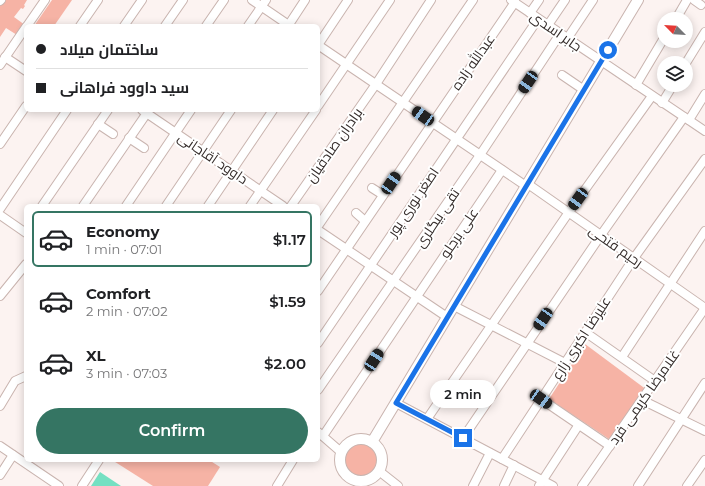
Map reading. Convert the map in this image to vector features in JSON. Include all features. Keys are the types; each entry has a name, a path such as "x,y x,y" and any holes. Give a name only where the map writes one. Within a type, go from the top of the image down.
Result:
{"main road":[{"path":"372,442 638,0"},
{"path":"367,439 372,442 381,452 382,465 379,471 369,479 349,482 340,464 341,452 349,442 354,440 367,439"}],"street":[{"path":"30,24 45,0"},
{"path":"33,24 50,0"},
{"path":"81,24 98,0"},
{"path":"125,24 142,0"},
{"path":"166,24 183,0"},
{"path":"207,24 224,0"},
{"path":"252,0 264,3 287,24"},
{"path":"290,24 305,0"},
{"path":"320,42 348,0"},
{"path":"320,103 390,0"},
{"name":"برادران صادقیان","path":"292,204 376,84 430,0"},
{"path":"320,223 404,103 473,0"},
{"path":"530,13 539,0"},
{"path":"548,25 565,0"},
{"name":"تقی بیگلری","path":"320,387 480,155 564,36 593,0"},
{"path":"680,12 687,0"},
{"path":"694,0 701,5"},
{"name":"جابر اسدی","path":"513,1 705,131"},
{"name":"عبدالله زاده","path":"320,288 513,1"},
{"path":"249,24 264,3"},
{"name":"اصغر نوری پور","path":"320,340 538,19"},
{"path":"690,56 705,32"},
{"path":"0,71 24,33"},
{"name":"رحیم فتحی","path":"320,46 502,170 569,212 705,308"},
{"path":"636,85 658,48"},
{"path":"0,65 7,58"},
{"path":"7,58 24,70"},
{"path":"562,75 584,90"},
{"path":"662,103 669,92"},
{"path":"463,438 601,235 705,94"},
{"path":"427,419 490,324 652,96"},
{"path":"0,144 24,109"},
{"path":"0,208 66,112"},
{"path":"43,204 107,112"},
{"path":"84,204 145,112"},
{"name":"داوود آقاجانی","path":"147,112 281,204"},
{"path":"127,204 190,112"},
{"path":"167,204 230,112"},
{"path":"209,204 272,112"},
{"path":"251,204 315,112"},
{"path":"98,124 114,134"},
{"path":"129,138 144,148"},
{"name":"علیرضا اکبری زارع","path":"502,459 634,258 705,159"},
{"name":"علی برجلو","path":"321,434 502,170"},
{"path":"372,188 383,195"},
{"path":"356,214 365,221"},
{"path":"0,216 24,231"},
{"path":"320,231 447,317"},
{"path":"622,357 705,231"},
{"path":"0,296 24,266"},
{"path":"454,306 565,363"},
{"name":"غلامرضا کریمی فرد","path":"582,486 705,308"},
{"path":"585,332 655,381"},
{"path":"0,406 15,381 24,377"},
{"path":"638,486 680,419 705,383"},
{"path":"541,399 578,426 610,446"},
{"path":"642,400 705,431"},
{"path":"396,403 514,465 540,483 553,486"},
{"path":"540,483 578,426"},
{"path":"321,434 341,452"},
{"path":"0,446 13,456 24,460"},
{"path":"473,486 490,453"},
{"path":"0,475 13,456"},
{"path":"688,486 705,460"},
{"path":"82,486 98,462"},
{"path":"276,486 292,462"},
{"path":"31,463 59,486"},
{"path":"504,486 514,465"},
{"path":"379,471 398,486"}],"shaded area":[{"path":"2,0 27,0 23,9 21,8 14,17 24,24 17,35 6,28 0,37 0,3"},
{"path":"52,0 72,0 55,24 35,24"},
{"path":"585,344 647,390 612,441 549,399"},
{"path":"360,441 373,447 379,460 373,473 360,479 347,473 341,460 347,447"},
{"path":"115,462 212,462 220,467 208,486 153,486"},
{"path":"100,472 121,486 91,486"}],"route":[{"path":"463,438 396,403 608,50"}]}
